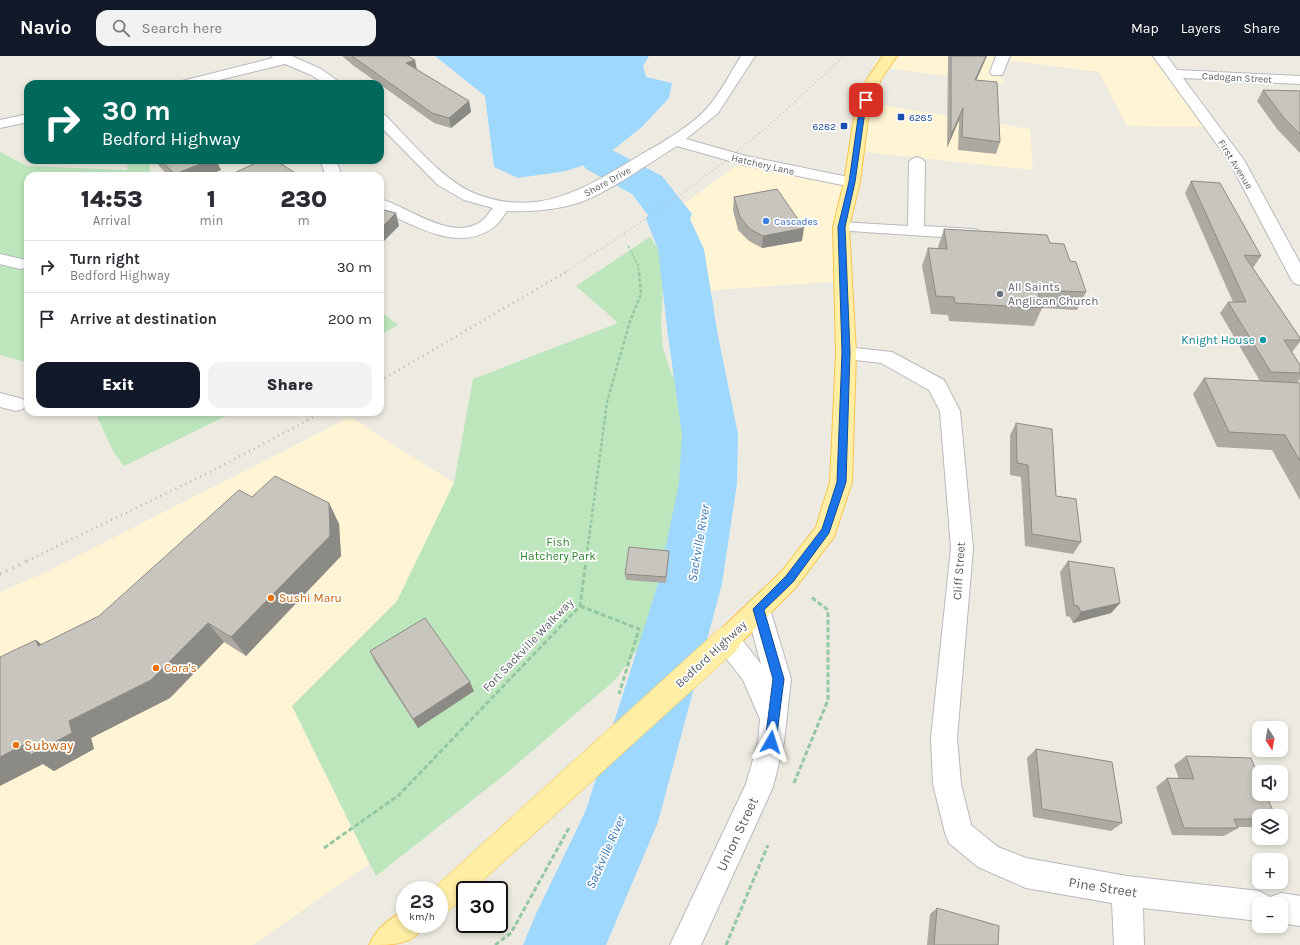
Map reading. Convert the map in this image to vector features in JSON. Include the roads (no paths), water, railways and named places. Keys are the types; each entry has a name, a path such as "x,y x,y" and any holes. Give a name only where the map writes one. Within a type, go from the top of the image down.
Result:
{"main road":[{"name":"Bedford Highway","path":"448,893 727,640 789,579 826,531 841,482 846,352 841,227 852,182 862,111 874,79 890,56"},
{"path":"384,945 399,933"}],"street":[{"name":"Shore Drive","path":"384,122 444,182 470,197 503,206 529,207 556,203 592,192 675,141 713,110 748,56"},
{"path":"997,72 1000,56"},
{"name":"First Avenue","path":"1160,56 1175,74 1236,160 1300,279"},
{"path":"204,80 251,69 282,57 316,72 329,80"},
{"path":"243,80 251,69"},
{"name":"Cadogan Street","path":"1175,74 1300,80"},
{"path":"0,124 24,119"},
{"name":"Hatchery Lane","path":"675,141 744,160 852,182"},
{"path":"916,231 917,162"},
{"path":"384,206 444,232 467,233 488,224 503,206"},
{"path":"841,227 979,235"},
{"path":"0,259 20,264"},
{"name":"Cliff Street","path":"846,352 885,357 937,385 950,411 962,548 944,738 947,784 959,833"},
{"name":"Union Street","path":"685,945 759,787 771,742 778,679 758,609"},
{"name":"Union Street","path":"727,640 752,672 773,718"},
{"name":"Pine Street","path":"959,833 988,857 1026,873 1127,892 1252,905"},
{"path":"1127,892 1129,945"},
{"path":"1288,909 1300,911"}],"water":[{"path":"435,56 649,56 643,66 646,77 672,83 669,98 642,127 600,160 566,171 518,178 494,167 485,96"}],"waterway":[{"name":"Sackville River","path":"564,945 620,822 690,584 708,483 710,434 693,336 681,249 668,219 670,214 647,185 600,160"}],"railway":[{"path":"564,273 652,214 738,151 805,93 844,56"},
{"path":"384,379 566,272"},
{"path":"27,561 212,471 315,416"},
{"path":"0,574 29,560"}],"place":[{"name":"6285","path":"901,117"},
{"name":"6282","path":"844,126"},
{"name":"Cascades","path":"766,221"},
{"name":"All Saints Anglican Church","path":"1000,294"},
{"name":"Knight House","path":"1263,340"},
{"name":"Sushi Maru","path":"271,598"},
{"name":"Cora's","path":"156,668"},
{"name":"Subway","path":"16,745"}],"park label":[{"name":"Fish Hatchery Park","path":"558,549"}]}
